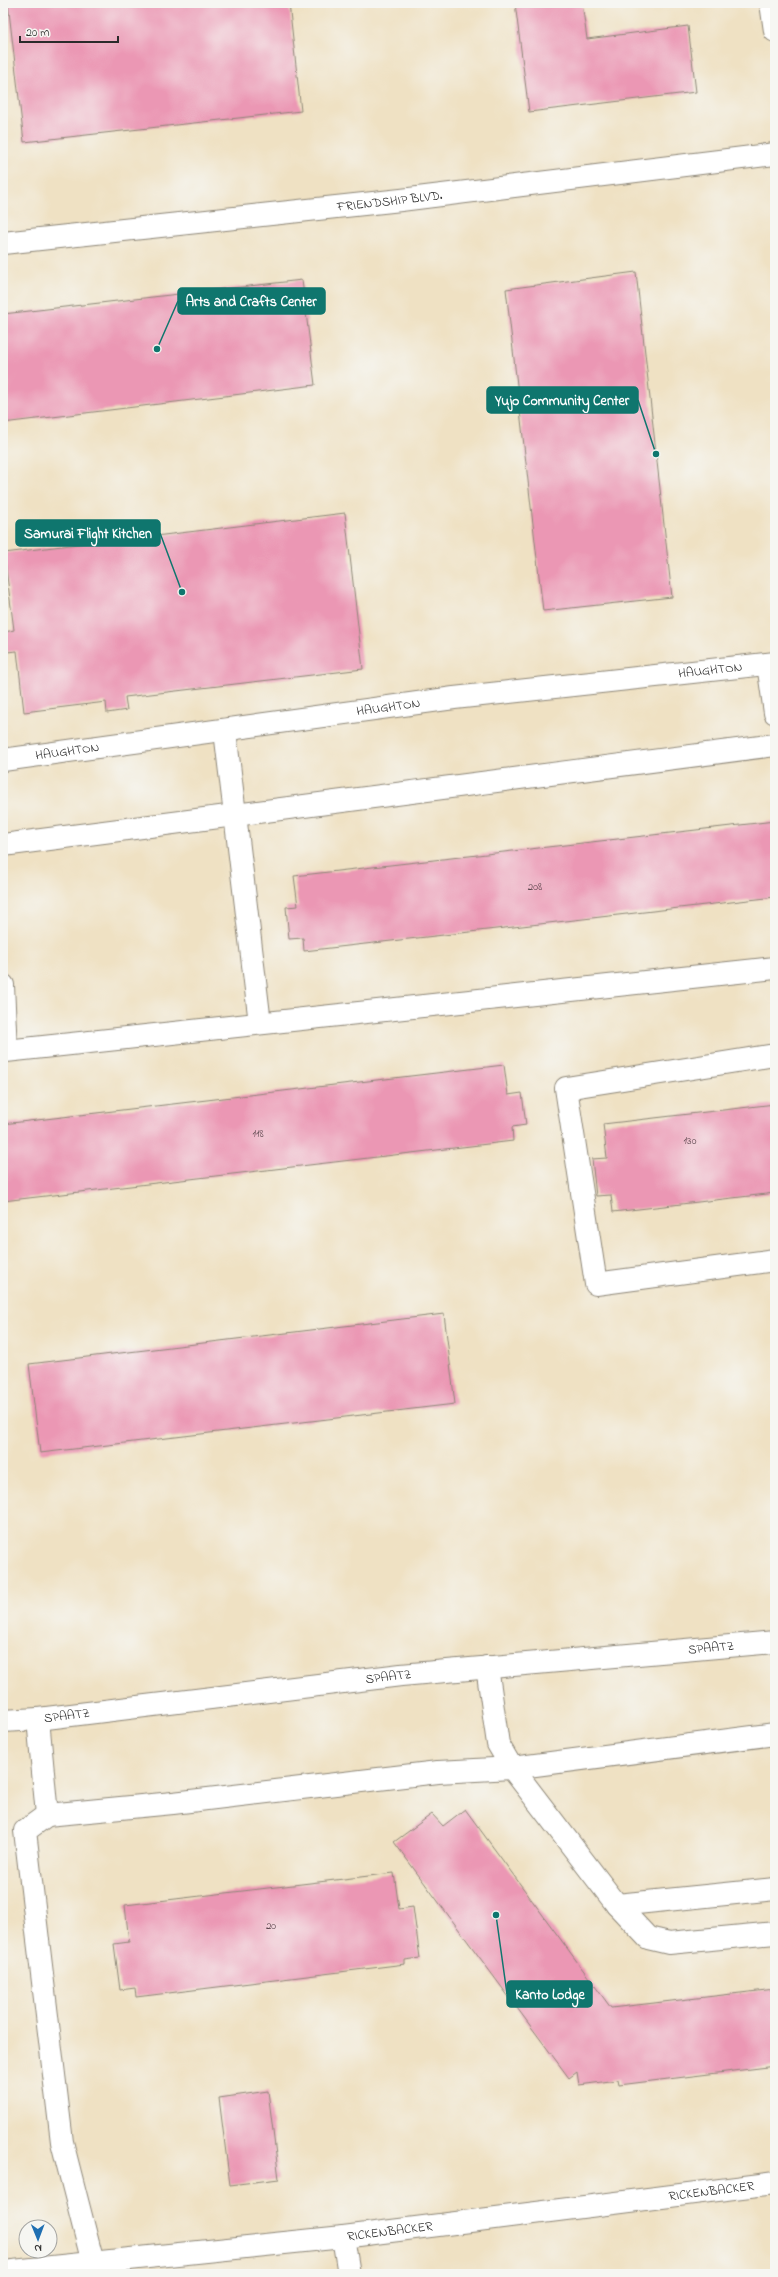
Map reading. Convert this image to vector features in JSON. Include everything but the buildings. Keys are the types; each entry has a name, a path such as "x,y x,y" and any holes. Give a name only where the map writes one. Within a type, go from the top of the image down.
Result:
{"street":[{"path":"771,3 775,31"},
{"name":"FRIENDSHIP BLVD.","path":"3,243 401,200 775,154"},
{"path":"771,663 775,713"},
{"name":"HAUGHTON","path":"3,760 225,731 454,698 771,663"},
{"path":"225,731 260,1023"},
{"path":"3,845 775,745"},
{"path":"3,985 6,1051 775,968"},
{"path":"775,1055 566,1088 596,1284 775,1260"},
{"name":"SPAATZ","path":"3,1721 38,1719 487,1667 775,1642"},
{"path":"487,1667 498,1744 512,1768 617,1905 648,1938 669,1943 775,1932"},
{"path":"38,1719 47,1814"},
{"path":"92,2263 62,2142 25,1831 47,1814 173,1803 438,1772 512,1768 775,1734"},
{"path":"617,1905 775,1889"},
{"name":"RICKENBACKER","path":"3,2272 343,2237 775,2183"},
{"path":"343,2237 349,2274"}],"place":[{"name":"Arts and Crafts Center","path":"157,349"},
{"name":"Yujo Community Center","path":"656,454"},
{"name":"Samurai Flight Kitchen","path":"182,592"},
{"name":"Kanto Lodge","path":"496,1915"}]}
